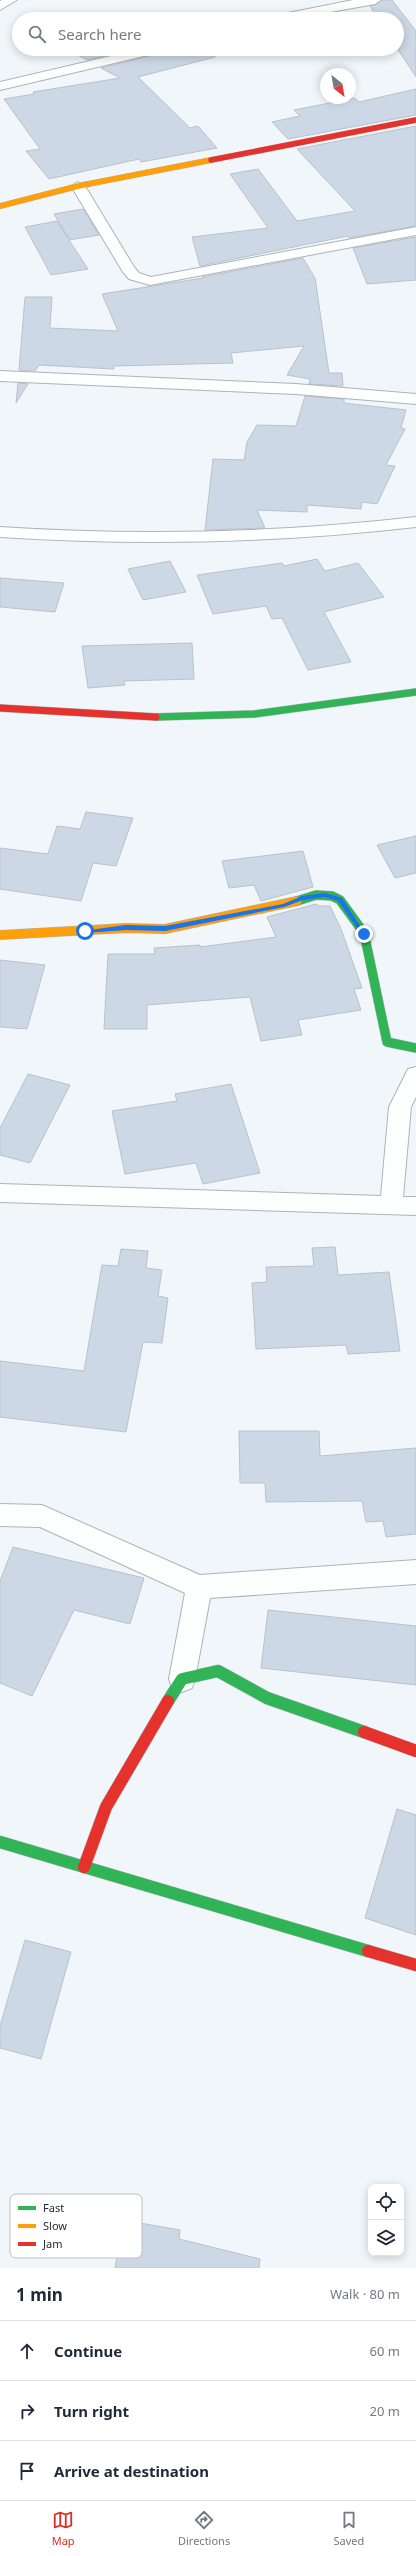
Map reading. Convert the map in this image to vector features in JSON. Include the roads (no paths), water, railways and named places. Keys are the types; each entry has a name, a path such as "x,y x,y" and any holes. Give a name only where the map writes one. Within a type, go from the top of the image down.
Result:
{"street":[{"path":"0,6 11,0"},
{"path":"306,12 375,0"},
{"path":"0,86 127,56"},
{"path":"0,206 78,186 416,120"},
{"path":"78,186 128,269 134,276 150,281 416,231"},
{"path":"0,376 296,389 416,399"},
{"path":"0,532 42,536 228,539 348,531 416,522"},
{"path":"0,708 195,719 239,717 416,692"},
{"path":"0,935 126,928 165,929 284,905 316,895 332,896 340,900 364,934 373,984 388,1042 416,1048"},
{"path":"391,1206 400,1107 416,1075"},
{"path":"0,1193 416,1206"},
{"path":"0,1515 42,1516 199,1587 416,1572"},
{"path":"84,1867 106,1807 152,1724 182,1679 199,1587"},
{"path":"182,1679 218,1671 267,1698 416,1751"},
{"path":"0,1842 416,1965"}]}
